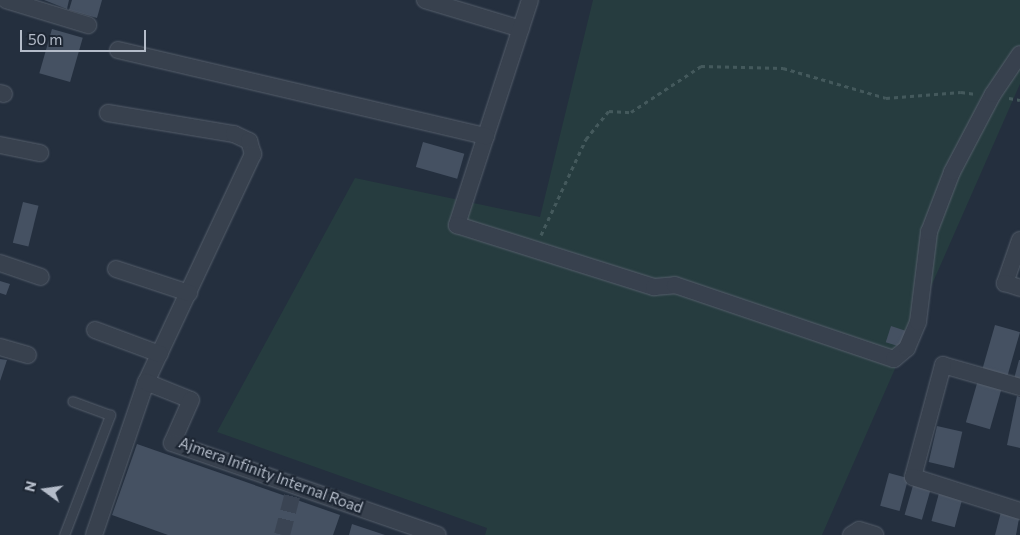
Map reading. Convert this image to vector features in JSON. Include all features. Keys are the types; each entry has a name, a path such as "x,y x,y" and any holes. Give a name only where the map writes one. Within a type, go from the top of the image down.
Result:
{"street":[{"path":"6,0 88,25"},
{"path":"425,0 521,30"},
{"path":"530,0 456,225 654,287 676,285 894,359 907,348 918,322 929,232 952,172 993,94 1020,54"},
{"path":"118,50 486,136"},
{"path":"94,535 146,382 251,165 253,154 248,141 234,134 108,113"},
{"path":"0,145 40,153"},
{"path":"1020,240 1005,283 1020,288"},
{"path":"0,264 41,277"},
{"path":"116,269 189,293"},
{"path":"95,330 160,354"},
{"path":"0,348 28,355"},
{"path":"1020,387 942,365 913,477 1020,511"},
{"name":"Ajmera Infinity Internal Road","path":"146,382 191,400 172,443 437,535"},
{"path":"851,535 859,530 875,535"}],"lane":[{"path":"64,535 110,415 72,401"}],"path":[{"path":"535,250 586,139 609,111 631,112 701,66 783,68 886,98 961,92 993,94 1020,100"}],"green space":[{"path":"593,0 1020,0 1020,84 822,535 485,535 487,528 217,432 355,178 540,217"}],"building":[{"path":"44,0 69,0 67,9"},
{"path":"72,0 102,0 97,18 69,10"},
{"path":"52,29 83,38 70,82 39,73"},
{"path":"423,142 464,154 457,179 416,167"},
{"path":"23,202 39,206 28,247 13,243"},
{"path":"0,281 10,284 6,295 0,293"},
{"path":"995,325 1020,332 1007,378 982,371"},
{"path":"891,326 906,331 901,347 886,342"},
{"path":"0,359 7,360 0,381"},
{"path":"1020,360 1020,380 1014,379"},
{"path":"978,380 1002,387 990,429 966,422"},
{"path":"1017,396 1020,397 1020,448 1007,445"},
{"path":"937,426 962,432 954,468 929,462"},
{"path":"137,444 340,515 333,535 168,535 112,515"},
{"path":"889,473 908,478 900,511 880,506"},
{"path":"914,482 931,487 922,520 905,515"},
{"path":"939,493 962,499 955,527 931,521"},
{"path":"1002,508 1020,513 1016,535 995,535"},
{"path":"352,524 385,535 349,535"}],"tunnel":[{"path":"282,535 295,485"}]}
